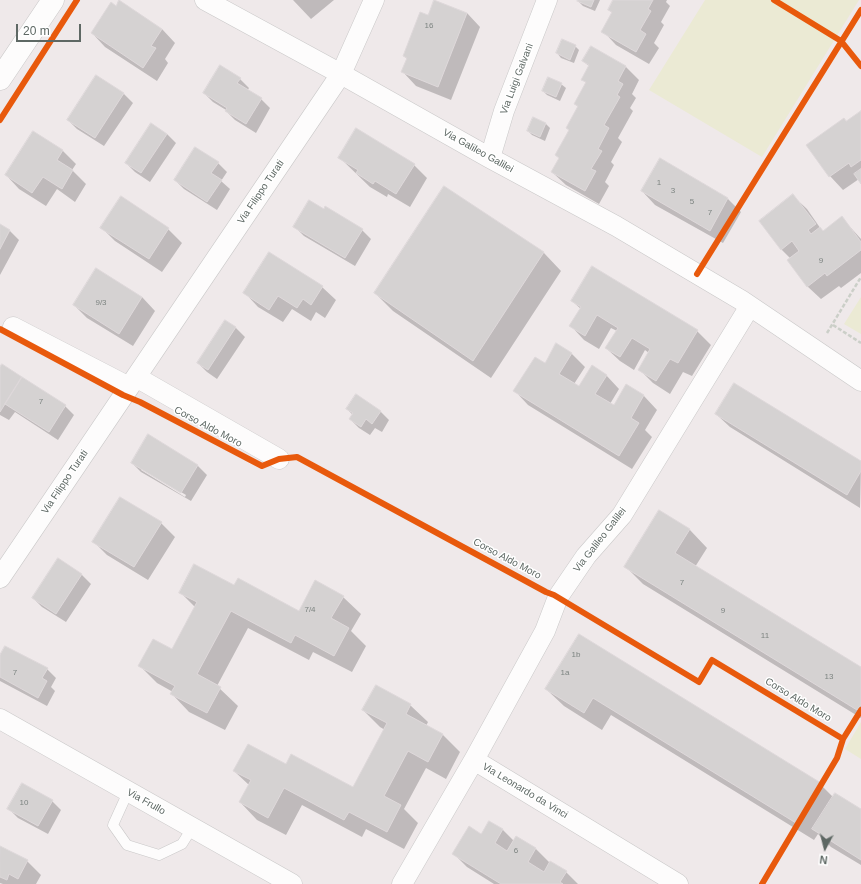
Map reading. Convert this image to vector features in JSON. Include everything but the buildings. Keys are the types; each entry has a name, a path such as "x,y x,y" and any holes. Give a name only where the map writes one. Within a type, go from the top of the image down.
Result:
{"street":[{"path":"0,79 52,0"},
{"name":"Via Galileo Galilei","path":"205,0 616,226 750,306 861,381"},
{"name":"Via Filippo Turati","path":"0,578 341,74 374,0"},
{"name":"Via Luigi Galvani","path":"490,158 504,111 547,0"},
{"name":"Via Galileo Galilei","path":"474,760 545,631 558,597 586,556 622,515 750,306"},
{"path":"13,327 133,382 279,459"},
{"name":"Via Frullo","path":"0,719 292,884"},
{"name":"Via Leonardo da Vinci","path":"402,884 474,760 678,884"}],"lane":[{"path":"128,792 113,825 127,845 159,855 182,844 192,828"}],"path":[{"path":"817,351 861,277"},
{"path":"833,325 861,342"}],"green space":[{"path":"705,0 859,0 762,157 649,90"},
{"path":"861,297 861,334 844,324"},
{"path":"861,722 861,759 845,749"}],"cycle path":[{"path":"0,120 77,0"},
{"path":"774,0 841,41 861,66"},
{"path":"697,274 861,10"},
{"name":"Corso Aldo Moro","path":"0,329 123,395 140,402 262,466 279,459 297,457 554,595 699,682 712,660 843,739"},
{"path":"762,884 837,758 843,739 861,710"}]}
